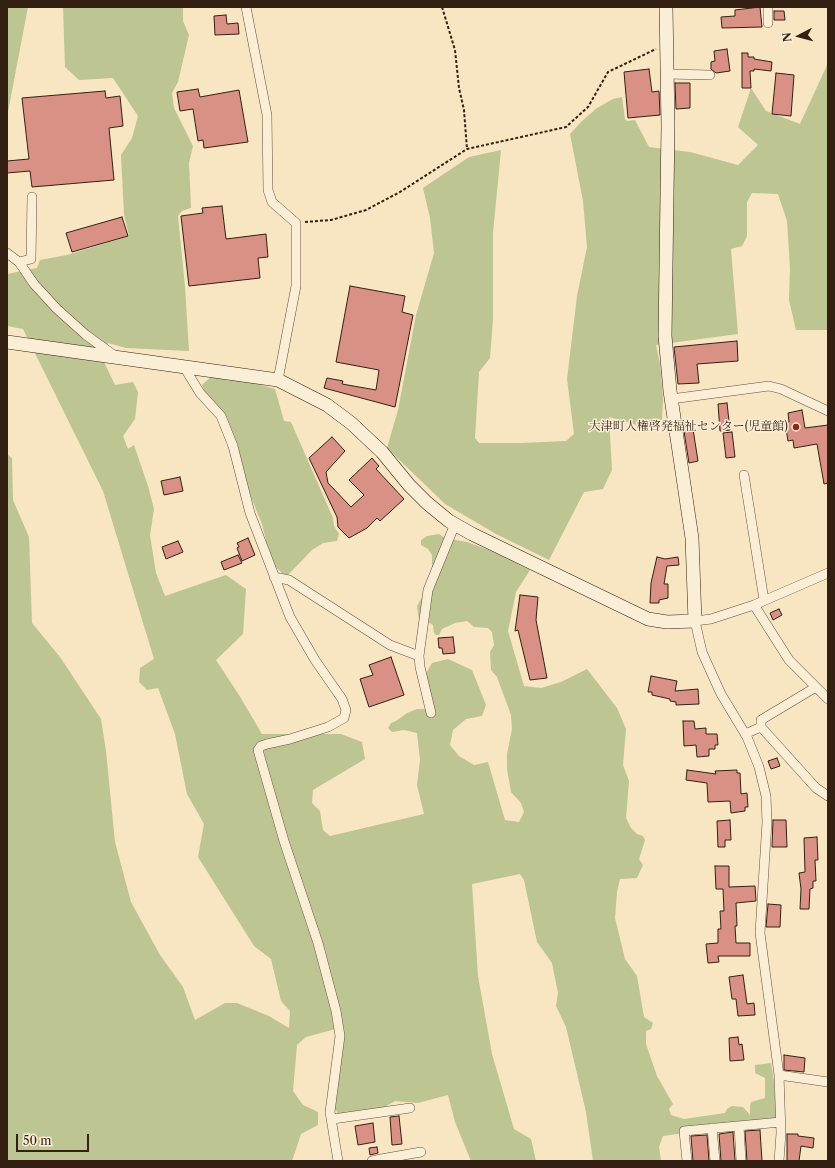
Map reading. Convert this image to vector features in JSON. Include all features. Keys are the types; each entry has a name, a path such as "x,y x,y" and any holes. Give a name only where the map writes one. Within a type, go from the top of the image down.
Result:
{"street":[{"path":"246,7 267,115 268,190 272,202 296,223 296,286 278,380"},
{"path":"666,7 667,74 665,336 671,399 692,538 695,621 702,652 721,694 745,734 759,767 766,796 767,822 760,933 779,1075 781,1122 779,1161"},
{"path":"768,7 768,23"},
{"path":"667,74 710,75"},
{"path":"19,262 31,259 32,197"},
{"path":"7,253 19,262 34,284 57,309 86,335 116,357"},
{"path":"7,342 278,380 327,405 351,423 382,452 409,485 427,503 455,524 648,619 667,622 711,619 754,604 828,573"},
{"path":"184,367 200,393 221,416 233,446 250,513 290,617 315,660 342,698 346,710 344,718 328,727 290,739 267,744 261,746 258,750 284,841 318,942 336,1011 340,1036 330,1112 338,1161"},
{"path":"671,399 769,386 781,389 828,411"},
{"path":"744,475 764,600"},
{"path":"431,713 420,667 419,656 428,590 455,524"},
{"path":"274,576 289,580 390,645 419,656"},
{"path":"754,604 789,660 828,699"},
{"path":"816,687 761,720 761,727 816,788 828,796"},
{"path":"745,734 761,727"},
{"path":"779,1075 828,1082"},
{"path":"332,1119 410,1108"},
{"path":"687,1161 684,1131 781,1122"},
{"path":"739,1126 741,1161"},
{"path":"712,1128 715,1161"},
{"path":"372,1161 421,1152"}],"path":[{"path":"442,7 455,50 459,88 464,110 467,149"},
{"path":"296,223 331,220 366,210 400,192 467,149 566,127 588,108 608,72 667,44"}],"green space":[{"path":"7,7 28,7 7,117"},
{"path":"63,7 183,7 183,21 189,35 178,82 172,93 174,108 193,146 189,163 191,208 182,211 178,216 185,287 189,351 126,348 108,343 103,360 115,385 133,382 138,392 135,419 123,436 128,449 134,445 148,486 154,509 150,535 156,573 165,596 226,575 246,589 243,634 216,660 262,734 341,734 362,742 365,759 313,790 312,803 320,811 323,830 330,836 424,814 417,785 420,760 417,733 404,730 392,732 388,728 391,723 407,713 417,709 427,709 425,675 432,663 448,659 472,670 486,705 482,716 466,719 453,730 450,745 459,756 474,765 488,762 505,820 519,822 524,812 521,803 511,792 507,769 507,754 512,729 511,715 497,677 491,670 490,652 494,645 492,632 488,628 474,627 467,621 455,623 442,629 439,635 436,635 434,633 433,625 428,622 421,622 419,619 417,606 424,594 432,572 432,555 428,549 421,545 421,540 427,536 439,534 445,538 467,542 489,550 530,570 516,592 508,631 524,686 541,688 561,682 587,669 617,708 626,729 623,765 629,781 626,818 631,828 637,834 643,836 645,840 639,859 643,865 637,878 620,879 617,892 615,918 625,959 637,976 644,1017 653,1023 651,1029 646,1031 646,1044 657,1076 673,1104 669,1109 671,1115 684,1119 725,1113 727,1109 732,1106 743,1107 750,1115 751,1102 765,1098 765,1078 755,1073 755,1065 771,1063 777,1120 663,1136 659,1147 661,1161 593,1161 586,1112 566,1027 556,1006 558,993 552,963 537,942 524,880 520,874 472,884 478,976 492,1054 514,1129 531,1139 536,1161 471,1161 455,1122 448,1095 418,1103 395,1101 376,1112 338,1114 334,1107 343,1027 306,1037 297,1045 293,1091 303,1105 318,1112 318,1125 301,1134 292,1161 7,1161 7,454 12,458 13,500 29,537 32,623 60,657 101,719 106,751 115,842 131,902 160,955 183,987 195,1020 225,1003 237,1003 269,1016 289,1028 290,1011 281,1001 271,959 254,946 198,857 204,824 187,794 175,734 158,688 147,690 139,682 140,668 154,659 103,491 23,329 7,326 7,274 37,268 40,260 67,255 129,236 124,214 121,155 132,138 138,116 113,78 79,80 65,67"},
{"path":"828,63 828,330 796,330 789,300 790,269 787,221 778,194 752,193 747,202 747,236 742,246 731,249 738,334 656,345 660,364 663,398 662,420 637,425 609,417 612,470 603,489 584,492 549,560 496,534 445,504 387,448 398,410 416,315 434,253 430,218 423,188 469,157 501,150 493,233 493,319 490,358 479,372 475,438 479,443 566,441 574,434 567,379 577,296 587,247 583,201 570,134 597,108 613,99 622,97 625,119 627,121 635,120 649,147 690,152 738,165 758,145 738,127 751,88 766,111 800,124"},
{"path":"212,376 247,381 275,389 284,421 291,422 333,518 334,526 339,534 337,541 323,543 312,550 286,577 275,566 262,524 247,487 236,444 208,400 202,385"}],"building":[{"path":"760,7 762,27 722,28 721,17 735,16 735,10"},
{"path":"774,11 784,11 785,20 774,20"},
{"path":"226,15 227,24 238,23 239,34 215,35 214,16"},
{"path":"727,49 730,71 716,73 711,69 711,62 715,61 714,51"},
{"path":"742,53 748,53 748,57 754,57 754,59 772,62 771,71 754,69 754,71 750,71 751,88 742,88"},
{"path":"649,69 652,92 659,91 660,115 628,118 624,72"},
{"path":"776,73 794,75 791,116 772,114"},
{"path":"675,83 690,83 690,108 676,109"},
{"path":"198,89 200,97 239,90 248,142 204,148 203,140 198,141 193,109 180,111 177,92"},
{"path":"105,91 106,98 120,96 123,126 109,128 114,180 32,187 30,171 7,173 7,161 29,159 22,98"},
{"path":"222,206 226,239 266,234 268,257 258,258 260,278 189,286 181,216 203,213 202,208"},
{"path":"122,217 128,236 72,252 66,233"},
{"path":"350,286 405,296 402,312 413,315 395,407 324,388 327,378 343,381 342,384 376,390 379,370 336,362"},
{"path":"737,341 738,361 697,364 699,383 678,384 674,347"},
{"path":"727,403 730,430 720,431 718,404"},
{"path":"802,410 805,428 828,425 828,483 824,484 817,444 794,448 793,440 788,441 785,423 789,422 788,413"},
{"path":"692,423 698,461 689,463 683,425"},
{"path":"732,432 735,457 726,458 723,433"},
{"path":"332,437 345,451 326,472 328,483 351,507 364,495 349,480 372,458 379,466 376,469 404,499 380,521 377,518 367,528 349,538 338,527 337,517 309,458"},
{"path":"180,477 183,491 164,495 161,481"},
{"path":"248,538 255,555 242,561 237,548 239,547 237,543"},
{"path":"178,541 183,552 166,559 162,547"},
{"path":"238,555 242,563 224,570 221,562"},
{"path":"657,557 665,559 678,557 679,565 667,566 664,584 668,584 668,598 659,600 659,603 650,603 651,583"},
{"path":"520,595 538,597 536,620 547,678 530,680 518,630 515,631"},
{"path":"779,609 782,615 773,620 770,613"},
{"path":"453,637 455,653 443,654 442,648 439,648 438,638"},
{"path":"391,657 404,695 369,707 360,679 373,675 369,665"},
{"path":"651,676 677,681 675,691 698,689 699,704 676,705 676,702 670,701 670,699 652,695 652,692 648,692"},
{"path":"683,721 694,721 695,729 706,728 706,734 717,734 718,745 715,745 715,749 709,749 709,756 697,757 696,745 684,746"},
{"path":"777,758 780,766 771,769 768,761"},
{"path":"687,770 716,774 715,771 737,770 737,773 740,773 741,794 747,793 748,807 745,807 745,811 731,813 730,801 708,802 707,783 686,780"},
{"path":"730,820 731,840 725,840 725,847 718,847 717,821"},
{"path":"773,820 786,820 787,847 772,847"},
{"path":"817,837 818,860 815,860 816,881 813,881 813,888 810,889 809,909 800,909 801,889 799,873 805,872 804,838"},
{"path":"715,866 729,866 729,887 755,886 756,901 736,903 736,943 750,943 750,956 718,956 719,962 708,963 706,944 718,943 718,929 721,929 720,911 724,911 723,889 716,889"},
{"path":"768,904 781,905 780,927 766,927"},
{"path":"743,975 747,1004 754,1003 755,1015 738,1016 736,999 732,999 729,977"},
{"path":"738,1037 739,1045 742,1044 744,1060 730,1061 729,1038"},
{"path":"784,1055 805,1058 804,1072 784,1070"},
{"path":"399,1116 402,1144 392,1145 390,1117"},
{"path":"373,1123 375,1142 358,1145 355,1126"},
{"path":"760,1130 762,1161 747,1161 745,1131"},
{"path":"733,1132 735,1161 721,1161 719,1134"},
{"path":"787,1134 798,1134 798,1136 814,1138 813,1148 801,1146 799,1161 787,1161"},
{"path":"707,1135 709,1161 693,1161 691,1136"},
{"path":"377,1147 378,1153 370,1155 369,1148"}],"place":[{"name":"大津町人権啓発福祉センター(児童館)","path":"796,427"}]}
